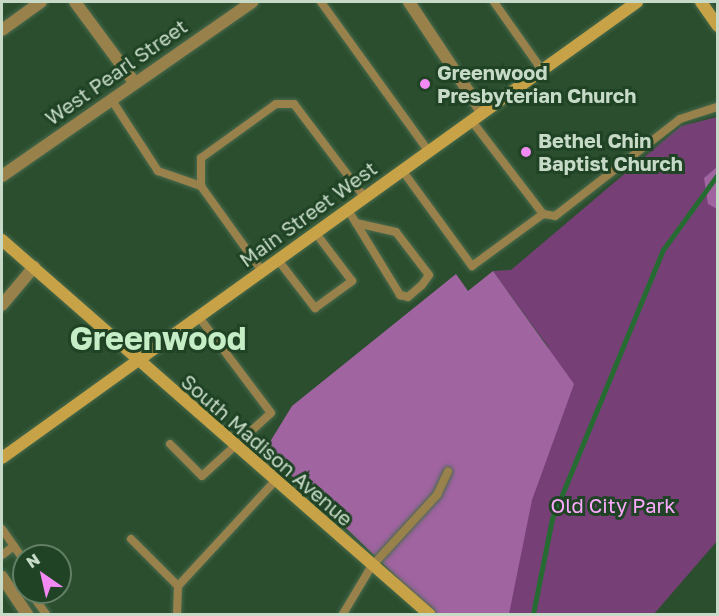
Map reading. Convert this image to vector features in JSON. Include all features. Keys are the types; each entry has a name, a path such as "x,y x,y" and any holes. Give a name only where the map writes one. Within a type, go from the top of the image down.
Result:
{"main road":[{"name":"Main Street West","path":"2,458 637,2"},
{"path":"701,2 717,26"},
{"name":"South Madison Avenue","path":"2,240 137,362 236,446 273,482 429,615"}],"street":[{"path":"2,30 41,2"},
{"path":"75,2 134,82"},
{"name":"West Pearl Street","path":"2,176 252,2"},
{"path":"409,2 482,112"},
{"path":"2,305 34,267"},
{"path":"2,577 27,615"}],"lane":[{"path":"321,2 429,152"},
{"path":"494,2 542,70"},
{"path":"111,99 158,171 201,186 262,270"},
{"path":"201,186 201,158 276,104 294,104 365,198"},
{"path":"471,120 543,214 555,216 680,119 716,108"},
{"path":"402,170 472,266 543,214"},
{"path":"348,210 400,296 408,297 422,285 429,275 396,232 356,223"},
{"path":"278,260 315,308 343,288 352,281 315,232"},
{"path":"170,444 202,476 271,413 234,369 199,317"},
{"path":"343,615 371,567 411,529 448,471"},
{"path":"177,615 178,586 273,482"},
{"path":"2,529 13,544"},
{"path":"131,539 178,586"}],"green space":[{"name":"Old City Park","path":"717,117 717,541 654,614 468,614 549,348 493,271 511,270 681,126"}],"shaded area":[{"path":"717,167 717,209 708,204 704,178"},
{"path":"493,271 574,384 532,500 509,614 435,614 265,450 292,406 456,274 468,291"}],"waterway":[{"path":"533,614 552,519 663,250 718,174"}],"place":[{"name":"Greenwood Presbyterian Church","path":"425,84"},
{"name":"Bethel Chin Baptist Church","path":"526,152"}],"district":[{"name":"Greenwood","path":"158,338"}]}
